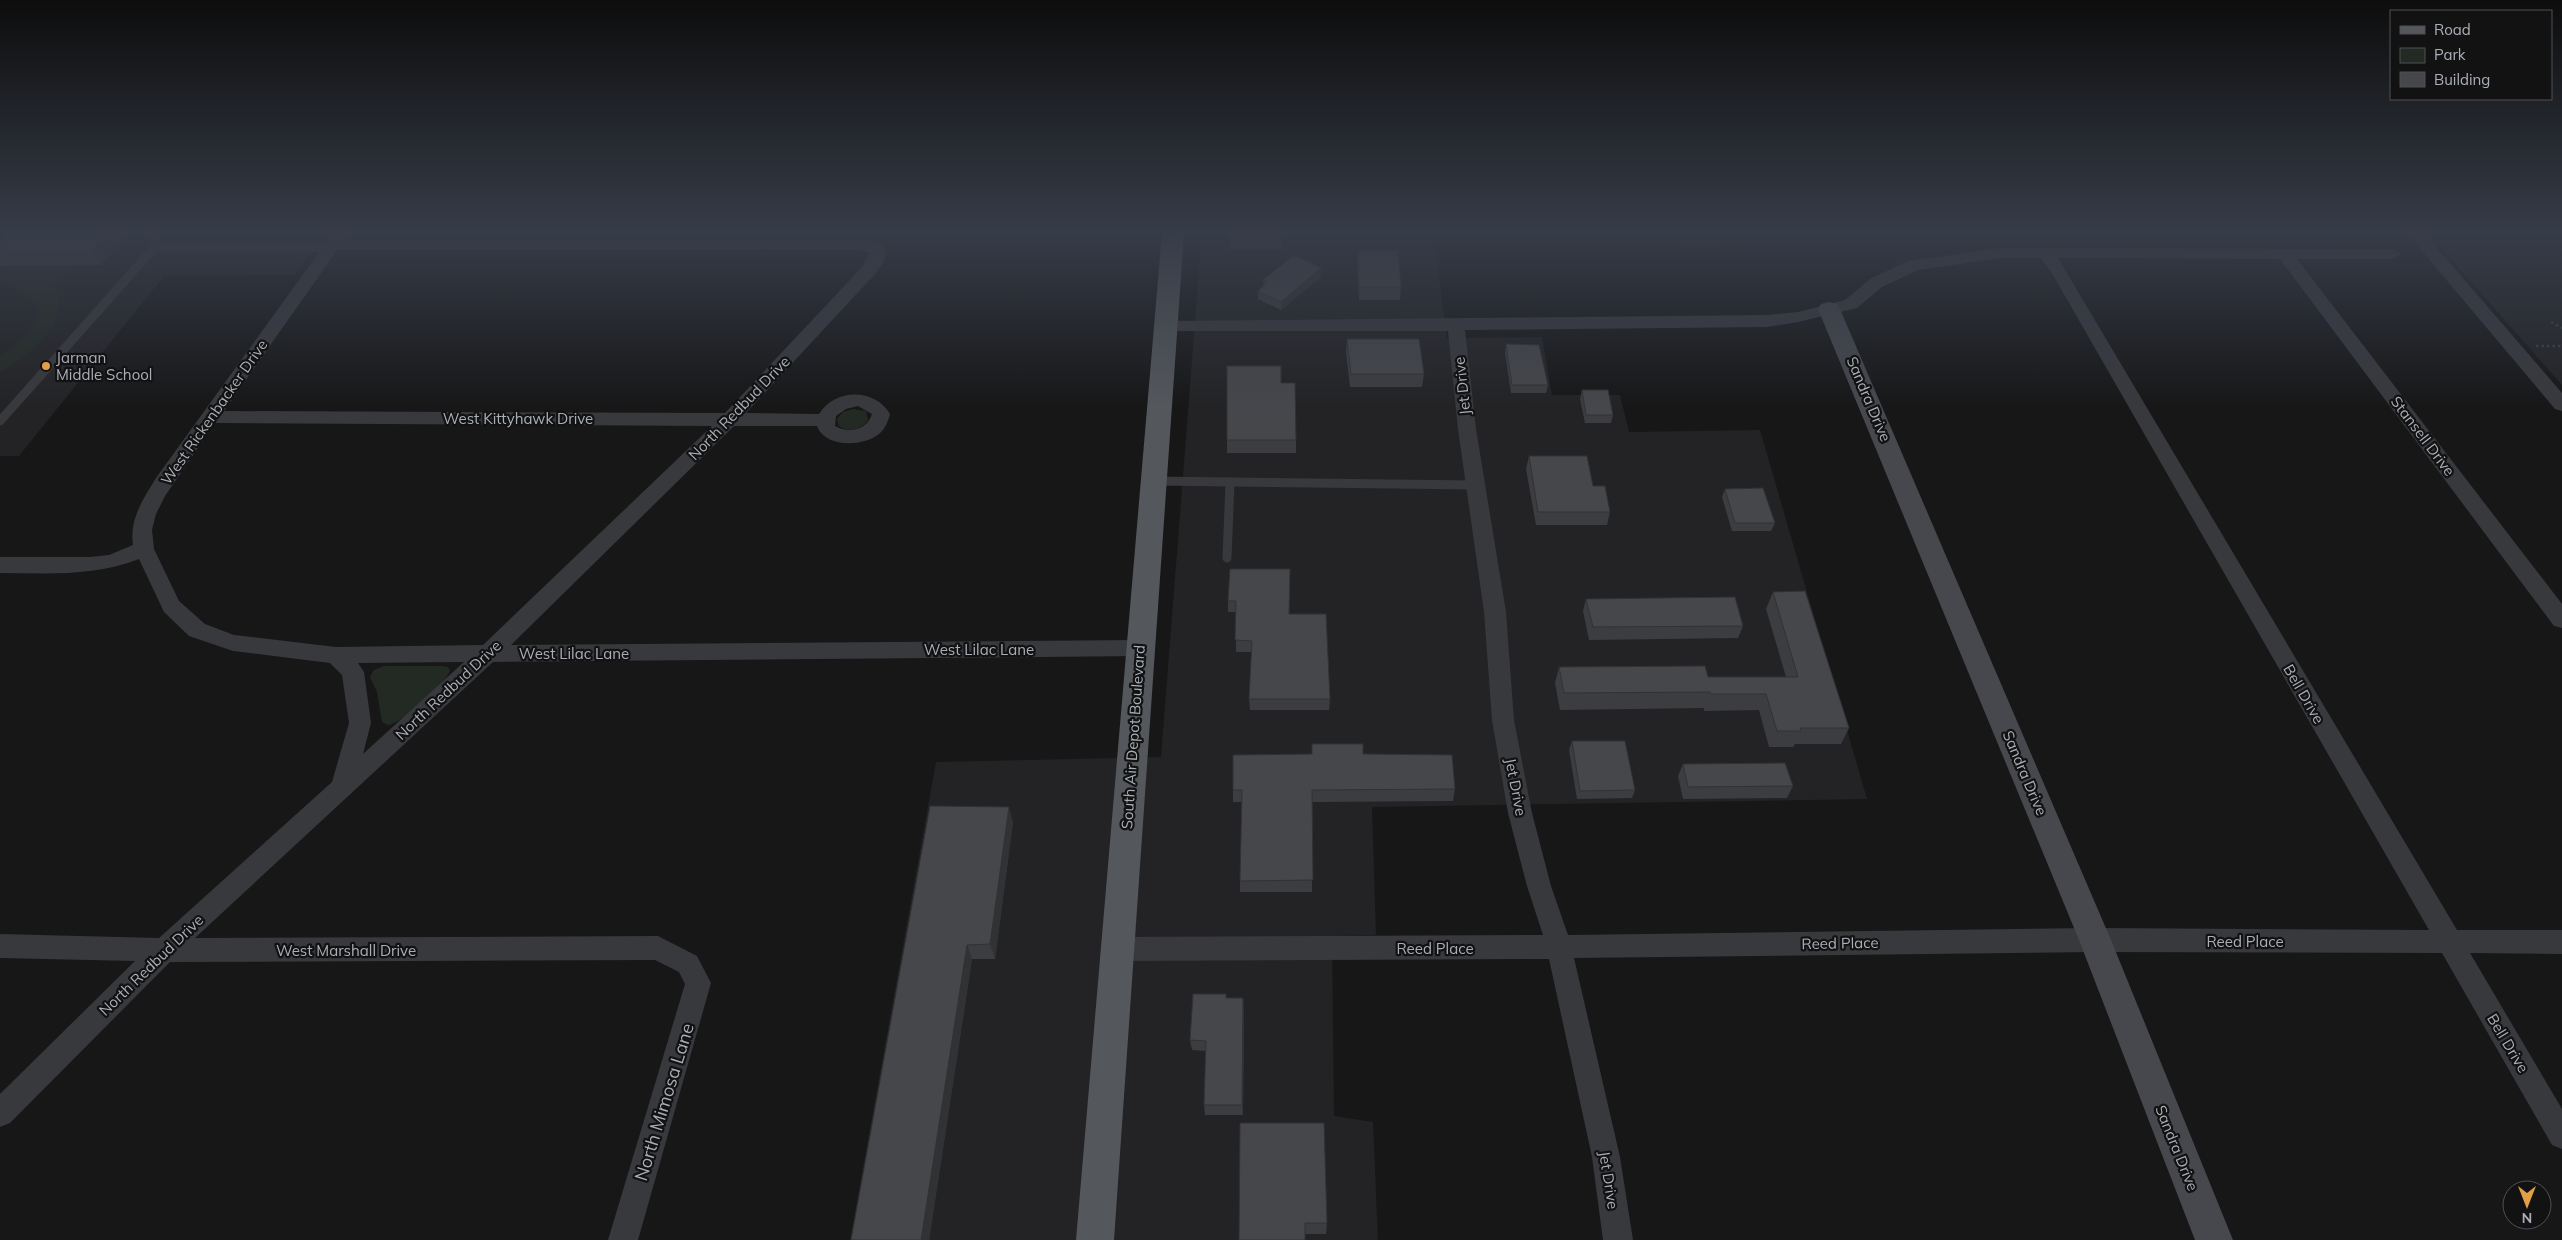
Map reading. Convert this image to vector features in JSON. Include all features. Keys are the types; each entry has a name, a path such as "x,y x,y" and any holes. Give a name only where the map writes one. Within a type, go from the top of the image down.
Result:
{"main road":[{"name":"South Air Depot Boulevard","path":"1095,1240 1168,291"}],"street":[{"name":"West Rickenbacker Drive","path":"144,549 140,536 144,516 163,483 300,291"},
{"name":"North Redbud Drive","path":"0,1113 164,950 488,654 730,419 850,291"},
{"path":"1165,325 1456,326 1766,321 1798,317 1851,304 1867,291"},
{"name":"Bell Drive","path":"2071,291 2448,943 2562,1134"},
{"name":"Stansell Drive","path":"2313,291 2562,620"},
{"path":"2464,291 2562,405"},
{"name":"Sandra Drive","path":"1829,309 2094,940 2214,1240"},
{"name":"Jet Drive","path":"1456,326 1466,429 1495,612 1504,728 1520,813 1534,868 1560,947 1606,1157 1618,1240"},
{"name":"West Kittyhawk Drive","path":"211,417 825,420"},
{"path":"0,565 90,565 111,562 144,549"},
{"name":"West Lilac Lane","path":"144,549 171,606 197,630 233,643 336,655 1140,648"},
{"path":"336,655 353,672 360,723 342,789"},
{"name":"Reed Place","path":"1118,949 1560,947 2094,940 2562,942"},
{"name":"West Marshall Drive","path":"0,946 164,950 658,948 688,964"},
{"name":"North Mimosa Lane","path":"622,1240 698,984 688,964"}],"lane":[{"path":"0,421 116,291"},
{"path":"1153,482 1475,485"},
{"path":"1227,558 1230,482"}],"path":[{"path":"2551,322 2562,328"}],"shaded area":[{"path":"0,291 152,291 19,456 0,456"},
{"path":"1197,291 1441,291 1447,338 1542,337 1552,395 1620,395 1629,432 1760,430 1867,799 1372,807 1376,935 1332,936 1334,1116 1373,1122 1378,1240 850,1240 936,762 1161,757"},
{"path":"2479,291 2562,291 2562,385"}],"green space":[{"path":"22,291 56,291 58,293 57,317 48,333 33,349 0,372 0,356 13,347 23,336 40,310"},
{"path":"853,409 866,411 868,420 862,426 850,430 839,426 837,419 843,412"},
{"path":"384,666 442,666 448,667 450,671 440,685 422,702 403,718 388,725 382,722 377,692 370,677 374,670"}],"building":[{"path":"1258,291 1294,291 1281,302"},
{"path":"1347,339 1419,339 1424,374 1351,374"},
{"path":"1506,344 1539,345 1548,385 1512,385"},
{"path":"1227,366 1281,366 1281,383 1295,383 1296,440 1227,440"},
{"path":"1582,390 1608,390 1613,415 1586,415"},
{"path":"1529,456 1587,456 1593,486 1605,486 1610,512 1538,512"},
{"path":"1763,488 1775,523 1735,523 1725,489"},
{"path":"1230,569 1290,569 1289,614 1326,614 1330,699 1249,699 1252,641 1235,640 1236,601 1228,601"},
{"path":"1805,591 1849,728 1800,728 1801,731 1777,731 1766,694 1711,694 1710,692 1564,693 1559,667 1705,666 1708,677 1798,677 1773,592"},
{"path":"1735,597 1743,626 1593,627 1586,599"},
{"path":"1572,741 1625,741 1635,790 1580,791"},
{"path":"1312,744 1363,744 1363,754 1452,755 1455,789 1312,790 1313,880 1240,881 1242,790 1233,790 1233,755 1312,754"},
{"path":"1785,763 1793,786 1688,787 1683,764"},
{"path":"930,806 1009,807 990,944 967,945 921,1240 851,1240"},
{"path":"1193,994 1226,994 1226,998 1243,998 1242,1105 1204,1105 1206,1041 1190,1040"},
{"path":"1240,1123 1324,1123 1327,1223 1305,1223 1305,1240 1239,1240"}],"place":[{"name":"Jarman Middle School","path":"46,366"}]}
